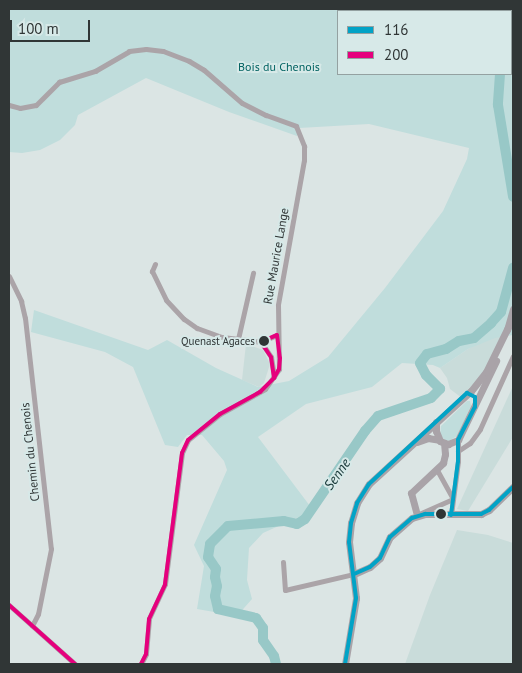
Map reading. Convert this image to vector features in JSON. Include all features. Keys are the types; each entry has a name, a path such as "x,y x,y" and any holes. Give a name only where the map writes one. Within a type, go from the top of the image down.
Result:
{"street":[{"name":"Rue Maurice Lange","path":"9,105 20,108 36,105 59,82 95,71 129,51 146,49 163,51 189,60 204,70 242,103 266,116 296,126 304,146 304,160 279,294 277,335 280,358 279,369 274,378"},
{"path":"155,264 152,272 157,285 175,311 190,323 209,333 238,339 261,342 277,335"},
{"path":"238,339 253,273"},
{"name":"Chemin du Chenois","path":"9,276 21,301 25,318 51,548 38,614 32,626"},
{"path":"451,514 458,440 494,366 513,309"},
{"path":"346,664 356,606 350,532 357,503 369,484 467,393 486,372 508,327"},
{"path":"141,664 146,654 149,620 165,584 182,453 188,440 220,414 260,392 274,378 271,357 261,342"},
{"path":"458,451 470,443 480,429 513,356"},
{"path":"467,393 474,397 475,407"},
{"path":"417,515 411,493 437,470 445,460 436,422"},
{"path":"414,443 428,438 452,443 458,440"},
{"path":"437,470 453,499"},
{"path":"417,515 481,514 490,510 513,487"},
{"path":"283,562 285,590 354,574 376,561 394,531 417,515 453,499"},
{"path":"9,605 75,664"}],"shaded area":[{"path":"508,327 486,372 462,398 450,389 447,378 440,368 468,349"},
{"path":"246,344 263,350 270,364 264,383 259,387 242,380"},
{"path":"513,386 513,437 468,511 457,509"},
{"path":"457,530 488,535 513,543 513,664 405,664 430,595"}],"green space":[{"name":"Bois du Chenois","path":"9,9 513,9 513,335 495,338 468,349 440,368 433,365 402,363 372,387 306,404 258,437 310,506 301,516 263,533 249,548 247,580 252,599 237,616 197,609 204,566 194,545 227,470 224,461 202,435 187,435 178,447 165,445 133,367 105,352 31,332 34,310 148,350 167,340 216,368 258,387 289,381 328,357 385,288 443,211 467,159 469,148 369,124 299,128 297,136 229,112 146,78 78,115 75,125 60,140 40,150 22,153 9,152"},
{"path":"467,401 470,401 471,406 457,436 449,441 445,440 440,436 441,426"}],"waterway":[{"name":"Senne","path":"500,75 498,105 513,197"},
{"name":"Senne","path":"276,664 274,656 263,640 263,628 256,618 218,609 215,596 217,586 216,569 208,557 210,544 228,526 284,521 297,524 305,519 365,431 378,416 431,398 440,389 426,375 420,363 427,354 446,349 459,341 474,338 491,323 501,312 513,268"}],"transit line":[{"name":"200","path":"277,335 280,358 279,369 274,378 271,357 261,342 277,335"},
{"name":"200","path":"141,664 146,654 149,619 165,584 182,453 188,440 220,414 260,392 274,378"},
{"name":"116","path":"458,440 475,407 475,397 467,393"},
{"name":"116","path":"345,664 356,598 349,542 351,523 357,503 369,484 467,393"},
{"name":"116","path":"451,515 458,461 458,440"},
{"name":"116","path":"354,574 370,567 380,558 390,537 412,518 425,514 481,514 489,510 513,487"},
{"name":"200","path":"9,605 75,664"}],"place":[{"name":"Quenast Agaces","path":"264,341"}]}
